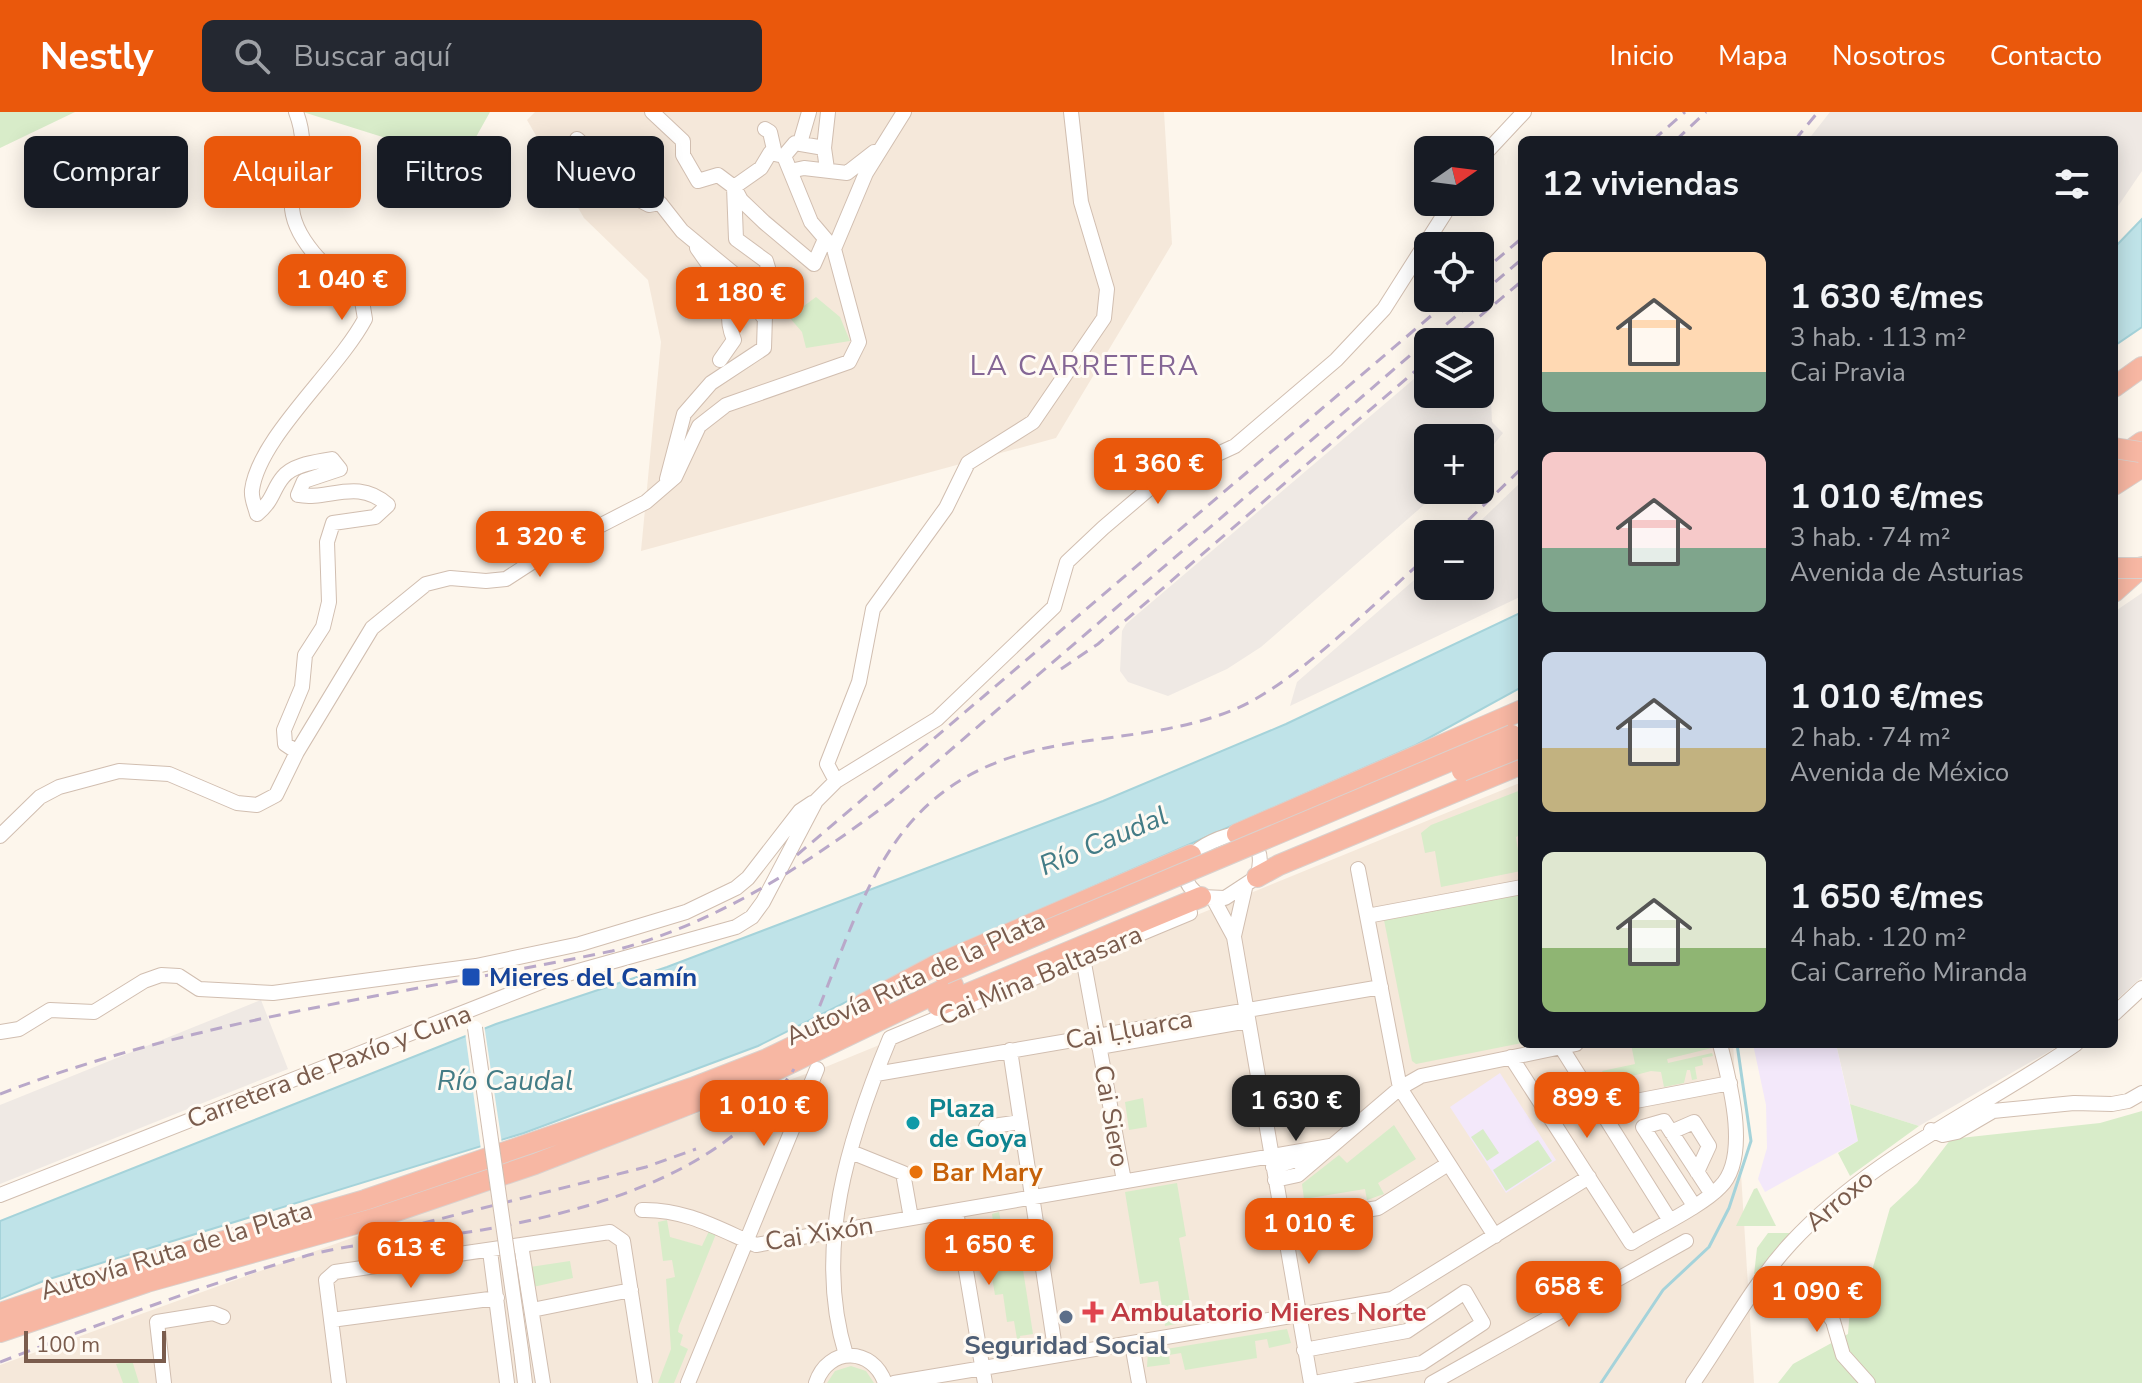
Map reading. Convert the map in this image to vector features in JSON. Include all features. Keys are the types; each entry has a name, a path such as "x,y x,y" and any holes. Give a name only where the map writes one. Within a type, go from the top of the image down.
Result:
{"highway":[{"path":"2118,384 2142,367"},
{"path":"2118,451 2142,453"},
{"path":"2118,461 2142,453"},
{"path":"2118,480 2142,453"},
{"path":"2118,568 2142,569"},
{"path":"2118,574 2142,569"},
{"path":"2118,589 2142,569"},
{"path":"1237,834 1518,712"},
{"path":"1251,883 1279,865 1518,743"},
{"name":"Autovía Ruta de la Plata","path":"0,1313 141,1265 446,1173 767,1059 949,979 1518,743"},
{"path":"767,1059 936,965 1191,855"},
{"path":"840,1040 875,1032 1202,903"},
{"name":"Autovía Ruta de la Plata","path":"0,1332 147,1282 373,1219 489,1180 713,1096 840,1040 949,979"}],"street":[{"path":"296,112 303,130 303,159 292,198 293,219 324,268 360,289 365,319 336,364 292,415 256,473 251,495 257,514 272,502 283,476 303,465 332,459 340,469 304,481 298,495 312,498 339,489 380,497 388,505 375,517 333,523 327,542 329,602 323,627 305,655 302,687 284,730 285,744 297,752"},
{"path":"652,112 683,141 683,155 698,181 718,175 734,187 741,200 814,264 830,244 866,173 904,112"},
{"path":"800,143 809,112"},
{"path":"827,169 824,148 828,112"},
{"path":"836,781 827,764 859,682 873,609 946,508 968,463 1033,422 1104,318 1107,289 1081,202 1071,112"},
{"path":"1494,144 1524,112"},
{"path":"0,836 40,797 59,787 119,771 169,774 237,803 257,805 276,795 297,752 372,628 426,584 450,578 506,579 543,555 646,502 675,477 699,426 726,405 838,368 855,356 859,349 857,329 830,244 811,222 790,171 770,132 765,129"},
{"path":"734,187 761,168 770,153 780,155 795,143 824,148"},
{"path":"790,171 827,169 847,173 881,149"},
{"path":"734,187 736,239 766,261 776,288 778,301 764,318"},
{"path":"664,208 688,235 734,274 764,318 766,343 754,357 711,383 684,414 670,459 667,484"},
{"path":"0,1032 19,1029 50,1010 94,1012 144,981 161,975 179,976 199,989 273,993 476,966 580,944 686,912 736,888 748,878 800,811 816,801 836,781 937,719 1054,607 1067,562 1157,482 1235,446 1362,337 1384,309 1443,216"},
{"path":"688,235 723,290 729,311 728,326 734,340 720,360 741,356 766,343"},
{"name":"Carretera de Paxío y Cuna","path":"0,1195 546,980 736,927 752,917 816,801"},
{"path":"1234,937 1202,903 1187,882 1185,870 1191,855 1202,845 1237,834 1252,840 1262,862 1251,883 1234,937 1297,1313 1304,1350 1312,1383 1422,1363 1483,1323 1465,1292 1407,1331 1304,1350"},
{"path":"1358,869 1400,1088 1495,1236"},
{"path":"1202,903 1251,883"},
{"path":"1367,916 1518,888"},
{"name":"Cai Mina Baltasara","path":"876,1074 890,1038 1083,958 1202,903"},
{"name":"Cai Siero","path":"1083,958 1124,1181"},
{"name":"Cai Ḷḷuarca","path":"876,1074 1010,1050 1098,1041 1381,987"},
{"path":"2118,1010 2142,988"},
{"path":"472,1011 525,1383"},
{"path":"1273,1167 1298,1175 1400,1088 1421,1076 1556,1048"},
{"path":"1562,1048 1669,1219"},
{"path":"1511,1057 1631,1243 1721,1187 1731,1170 1735,1149 1730,1083 1721,1048"},
{"name":"Arroxo","path":"1696,1379 1779,1256 1809,1225 1869,1174 1931,1130 2069,1048"},
{"path":"1010,1050 1056,1355"},
{"path":"689,1383 817,1069"},
{"path":"846,1355 833,1277 833,1232 851,1152 876,1074"},
{"path":"1599,1108 1730,1083"},
{"path":"1931,1130 1943,1135 1957,1132 1993,1111 2074,1103 2112,1104 2128,1101 2142,1093"},
{"path":"1692,1205 1643,1127 1664,1121 1711,1193"},
{"path":"986,1127 1021,1122"},
{"path":"1671,1132 1694,1122 1709,1146 1697,1172"},
{"path":"1273,1167 1330,1146"},
{"path":"851,1152 903,1173 911,1218"},
{"path":"1282,1224 1378,1208 1448,1164"},
{"name":"Cai Xixón","path":"747,1241 756,1245 1124,1181 1273,1167"},
{"path":"894,1383 984,1376 1056,1355 1392,1299 1589,1177"},
{"path":"642,1210 667,1209 691,1215 747,1241"},
{"path":"956,1211 984,1376"},
{"path":"339,1383 326,1280 335,1272 616,1233 623,1241 645,1383"},
{"path":"1432,1383 1686,1241"},
{"path":"521,1245 543,1383"},
{"path":"490,1251 507,1383"},
{"path":"532,1310 631,1290"},
{"path":"1755,1291 1821,1303 1833,1321 1843,1355 1868,1383"},
{"path":"331,1320 497,1298"},
{"path":"164,1383 157,1322 213,1313 223,1317"},
{"path":"1132,1344 1139,1383"},
{"path":"816,1383 825,1365 846,1355 856,1355 875,1365 885,1383"}],"shaded area":[{"path":"535,112 1164,112 1172,244 1056,438 641,551 661,342 648,280 584,218 578,208 664,208 664,136 536,136 527,120"},
{"path":"1830,112 2142,112 2142,171 2118,206 2118,136 1811,136"},
{"path":"1414,379 1414,408 1491,408 1494,424 1414,424 1414,504 1425,504 1261,647 1227,669 1168,696 1128,682 1120,671 1122,631 1126,624"},
{"path":"1494,424 1503,433 1494,444"},
{"path":"1518,485 1518,598 1290,706 1297,682 1414,580 1414,600 1494,600 1494,520 1482,520"},
{"path":"2142,593 2142,977 2118,998 2118,609"},
{"path":"1518,784 1518,1048 1733,1048 1754,1383 0,1383 0,1365 828,1066"},
{"path":"261,1000 288,1069 0,1184 0,1105"},
{"path":"1754,1048 1837,1048 1858,1141 1765,1192 1758,1179 1767,1148 1766,1105"},
{"path":"1837,1048 2055,1048 1919,1126 1850,1104"},
{"path":"1500,1073 1556,1160 1506,1193 1450,1107"}],"green space":[{"path":"0,112 75,112 24,136 0,148"},
{"path":"303,112 490,112 477,136 379,136"},
{"path":"816,297 840,317 850,341 806,348 802,332 789,317"},
{"path":"1518,791 1518,872 1441,887 1435,851 1425,853 1421,833 1431,825"},
{"path":"1518,891 1518,1044 1416,1064 1412,1061 1384,920"},
{"path":"1632,1048 1712,1048 1667,1059 1668,1063 1712,1053 1713,1056 1702,1058 1703,1065 1695,1067 1697,1079 1692,1080 1690,1070 1687,1070 1684,1083 1664,1087 1661,1072 1651,1071 1609,1082 1602,1071 1635,1064"},
{"path":"1143,1098 1147,1127 1129,1130 1125,1102"},
{"path":"1850,1104 1919,1126 1850,1176 1838,1153 1858,1141"},
{"path":"2142,1111 2142,1383 1778,1383 1793,1364 1848,1334 1851,1295 1869,1281 1890,1208 1917,1183 1951,1139 2100,1123"},
{"path":"1394,1125 1416,1159 1378,1183 1384,1194 1367,1200 1365,1189 1304,1199 1302,1184 1339,1155 1347,1163"},
{"path":"1483,1129 1499,1153 1487,1161 1471,1137"},
{"path":"1538,1140 1552,1161 1506,1191 1493,1170"},
{"path":"1177,1183 1186,1236 1179,1238 1193,1321 1165,1326 1158,1281 1140,1284 1125,1192"},
{"path":"1757,1188 1776,1226 1736,1226 1754,1189"},
{"path":"999,1212 1002,1227 1016,1225 1033,1334 1020,1336 1022,1350 1019,1351 1014,1321 1007,1322 1003,1294 995,1295 984,1230 994,1228 992,1214"},
{"path":"667,1220 670,1237 702,1246 709,1231 716,1234 679,1326 678,1332 683,1335 680,1345 688,1349 674,1383 658,1383 671,1349 666,1279 675,1277 672,1260 663,1261 658,1222"},
{"path":"1768,1233 1790,1233 1754,1275 1757,1248"},
{"path":"570,1261 573,1278 533,1287 530,1267"},
{"path":"1287,1329 1291,1343 1269,1348 1267,1339 1255,1341 1257,1358 1185,1370 1181,1353 1169,1355 1170,1364 1147,1367 1148,1352"},
{"path":"132,1360 139,1383 123,1383 116,1364"},
{"path":"851,1366 866,1371 874,1383 827,1383 835,1371"}],"water":[{"path":"2142,219 2142,327 2118,343 2118,244"},
{"name":"Río Caudal","path":"1518,614 1518,689 1416,745 960,945 758,1046 524,1133 46,1280 0,1299 0,1221 496,1024 667,967 1103,801 1286,724"}],"pier":[{"path":"484,1024 502,1144 481,1150 465,1032"}],"waterway":[{"path":"1601,1383 1663,1290 1709,1247 1729,1208 1751,1141 1738,1048"}],"railway":[{"path":"1658,136 1685,112"},
{"path":"1680,136 1706,112"},
{"path":"1798,136 1818,112"},
{"path":"1494,262 1518,241"},
{"path":"1494,283 1518,262"},
{"path":"1466,328 1518,284"},
{"path":"797,855 1436,312"},
{"path":"0,1094 74,1068 226,1027 612,951 723,909 792,870 890,802 1461,312"},
{"path":"1061,669 1098,644 1414,372"},
{"path":"1468,520 1518,472"},
{"path":"812,1025 850,928 893,846 920,812 955,784 999,761 1055,746 1168,729 1233,710 1257,698 1308,662 1414,569"},
{"path":"0,1362 188,1293 324,1251 482,1230 570,1211 614,1197 656,1181 697,1160 734,1135 766,1105 794,1069"},
{"path":"384,1233 646,1167 696,1149"}],"place":[{"name":"Mieres del Camín","path":"471,977"},
{"name":"Plaza de Goya","path":"913,1123"},
{"name":"Bar Mary","path":"916,1172"},
{"name":"Ambulatorio Mieres Norte","path":"1093,1312"},
{"name":"Seguridad Social","path":"1066,1317"}],"district":[{"name":"LA CARRETERA","path":"1085,365"}]}
